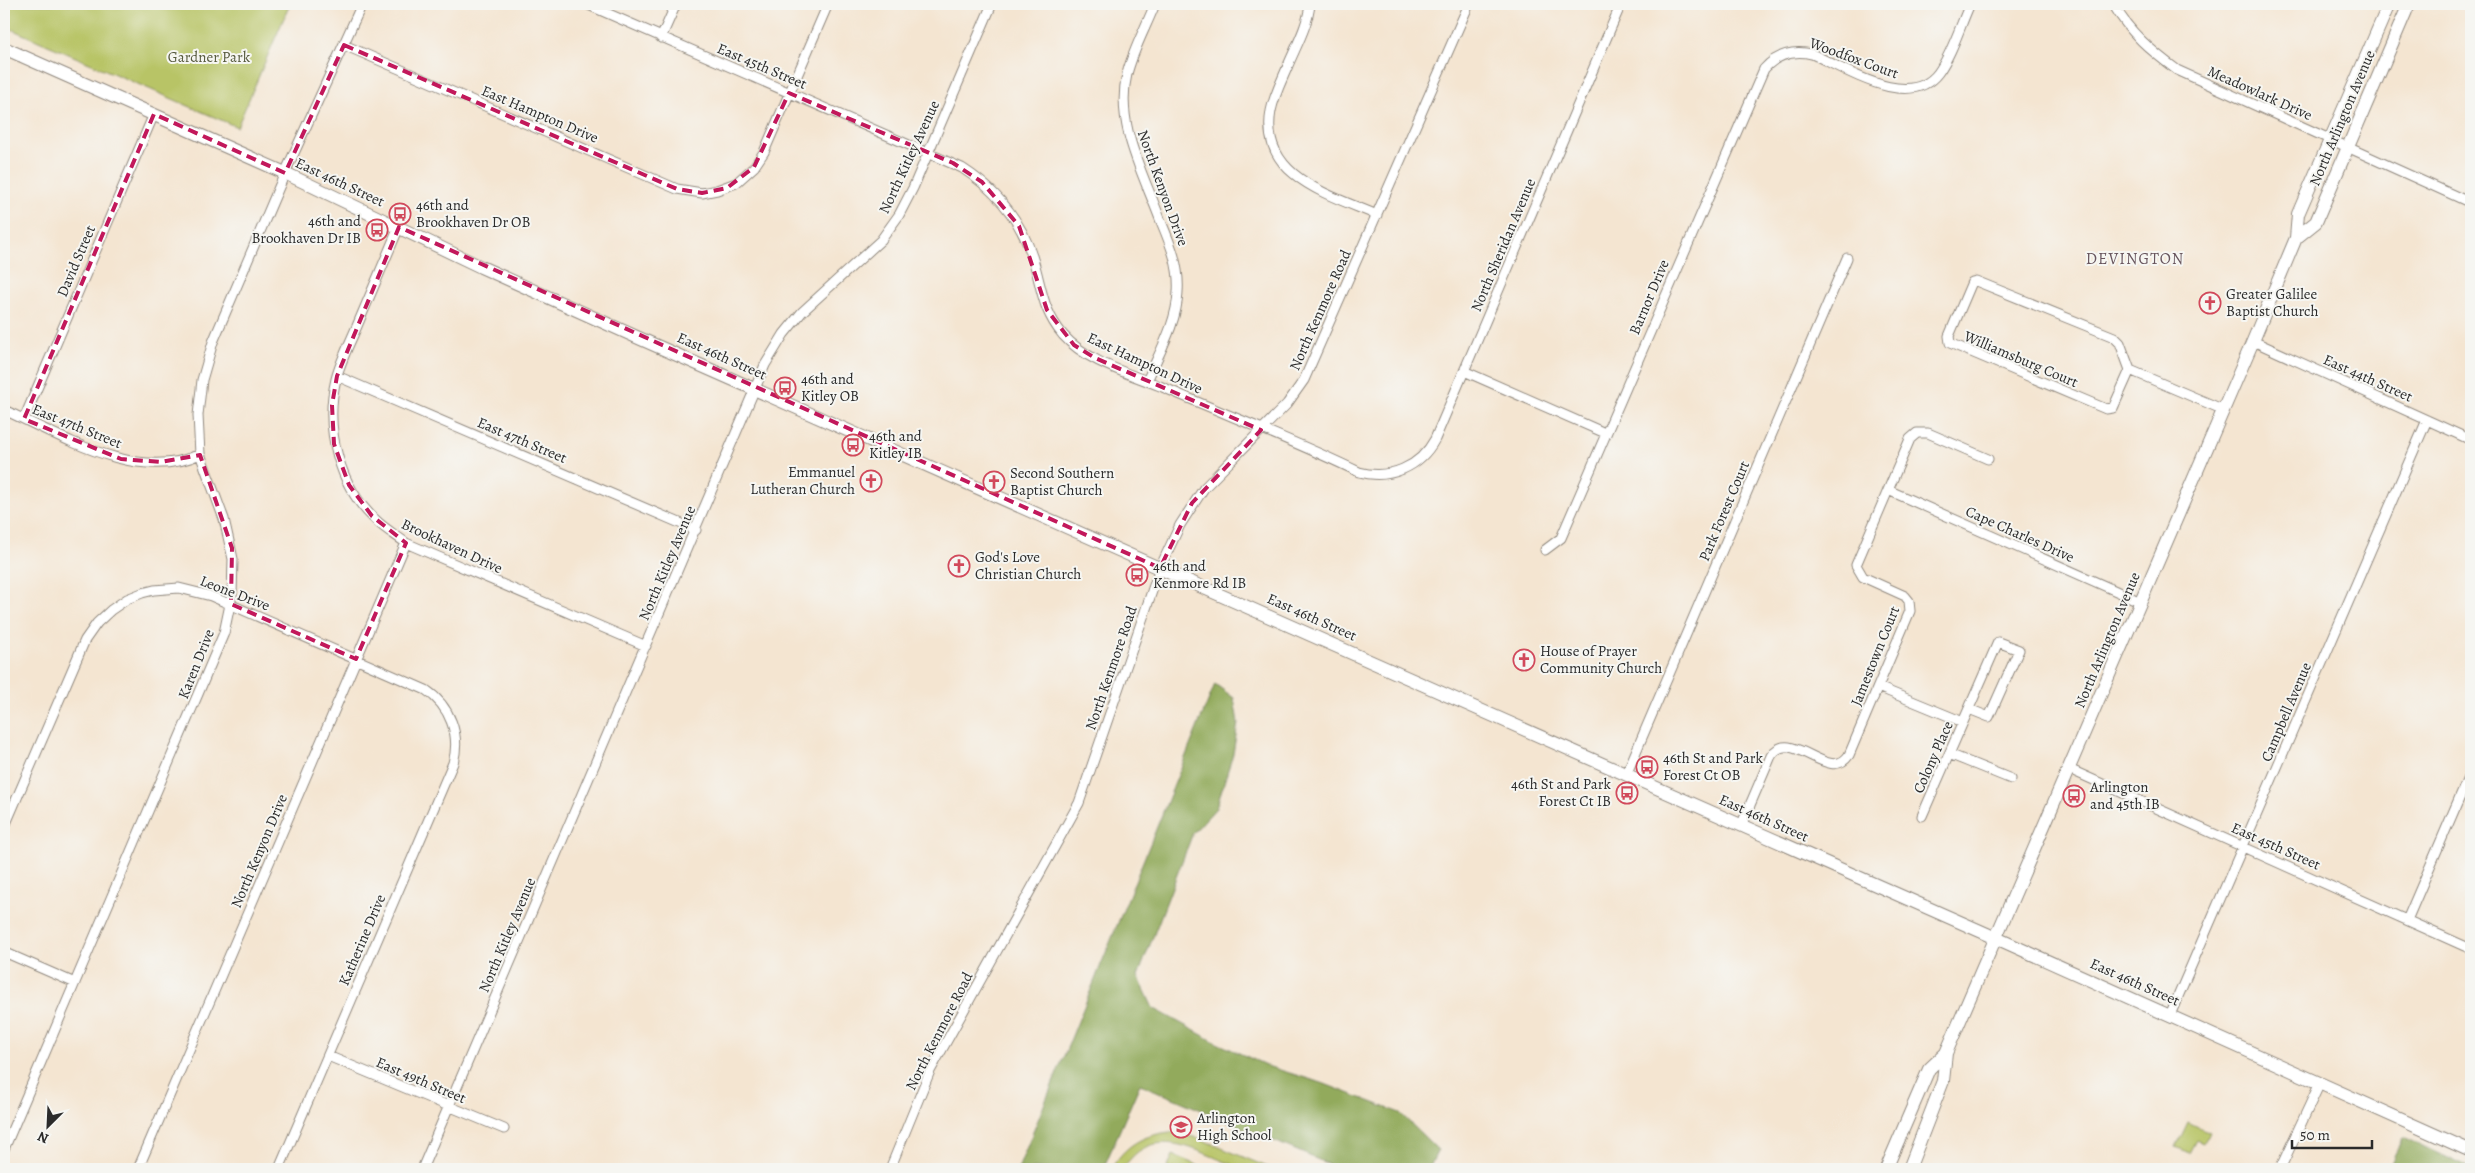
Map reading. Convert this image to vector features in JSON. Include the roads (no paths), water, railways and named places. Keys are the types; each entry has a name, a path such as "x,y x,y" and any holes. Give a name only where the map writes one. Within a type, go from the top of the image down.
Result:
{"main road":[{"name":"North Arlington Avenue","path":"1909,1169 1943,1081 1946,1053 2224,410 2296,238 2298,214 2388,4"},
{"name":"North Arlington Avenue","path":"2296,238 2316,222 2410,4"},
{"name":"East 46th Street","path":"5,52 154,114 285,173 498,275 1996,938 2471,1151"},
{"name":"North Arlington Avenue","path":"1886,1169 1929,1069 1946,1053"}],"street":[{"name":"Karen Drive","path":"4,1149 217,651 231,604 234,572 232,548 224,519 200,454 198,409 205,365 285,173 362,4"},
{"name":"East 45th Street","path":"586,4 928,153"},
{"path":"661,38 676,4"},
{"path":"789,93 828,4"},
{"name":"North Kitley Avenue","path":"422,1169 765,365 799,316 867,254 888,232 904,206 992,4"},
{"name":"North Kenyon Drive","path":"1146,381 1174,317 1179,282 1174,253 1130,140 1124,116 1124,96 1129,66 1155,4"},
{"path":"1310,4 1307,19 1271,110 1272,140 1279,158 1295,177 1308,185 1377,215"},
{"name":"North Kenmore Road","path":"890,1169 930,1072 1079,803 1160,568 1177,529 1192,503 1214,477 1290,400 1310,370 1468,4"},
{"name":"North Sheridan Avenue","path":"1385,474 1408,467 1431,446 1620,4"},
{"name":"Woodfox Court","path":"1781,56 1798,52 1812,54 1890,88 1906,90 1918,88 1930,82 1942,67 1970,4"},
{"name":"Meadowlark Drive","path":"2113,4 2138,39 2170,66 2471,203"},
{"name":"East Hampton Drive","path":"344,45 678,189 702,193 727,188 744,178 757,163 789,93"},
{"name":"Barnor Drive","path":"1545,550 1561,538 1760,74 1770,62 1781,56"},
{"name":"David Street","path":"24,419 154,114"},
{"name":"East Hampton Drive","path":"928,153 953,164 982,182 1006,206 1030,248 1041,296 1047,310 1063,335 1091,356 1359,472 1385,474"},
{"name":"Brookhaven Drive","path":"399,227 337,376 333,395 332,424 334,444 341,467 354,493 379,523 406,543 646,646"},
{"name":"Park Forest Court","path":"1626,775 1847,258"},
{"name":"Williamsburg Court","path":"1980,281 2114,337 2120,344 2130,370 2114,406 2110,410 1953,344 1949,336 1972,282 1980,281"},
{"name":"East 44th Street","path":"2253,341 2471,440"},
{"path":"2130,370 2224,410"},
{"path":"1464,371 1605,433"},
{"name":"East 47th Street","path":"337,376 696,530"},
{"name":"East 47th Street","path":"4,410 97,452 121,459 161,462 200,454"},
{"name":"Campbell Avenue","path":"2170,1016 2427,420"},
{"name":"Jamestown Court","path":"1741,826 1774,752 1780,747 1790,746 1829,763 1842,762 1849,755 1911,609 1909,601 1905,596 1863,577 1856,565 1909,442 1917,433 1928,433 1988,459"},
{"name":"Cape Charles Drive","path":"1888,490 2141,602"},
{"name":"North Kenyon Drive","path":"138,1169 406,543"},
{"name":"Leone Drive","path":"4,828 83,644 100,619 123,601 154,590 184,589 231,604 426,690 441,703 451,720"},
{"name":"Colony Place","path":"1922,816 1969,708 1998,642 2018,650 1989,717 1969,708"},
{"path":"1878,687 1963,722"},
{"name":"Katherine Drive","path":"279,1169 453,763 456,744 451,720"},
{"path":"1949,754 2011,779"},
{"name":"East 45th Street","path":"2069,769 2471,949"},
{"path":"2407,920 2471,771"},
{"path":"4,952 75,983"},
{"name":"East 49th Street","path":"328,1056 504,1129"},
{"path":"2280,1169 2320,1083"}],"place":[{"name":"46th and Brookhaven Dr OB","path":"400,214"},
{"name":"46th and Brookhaven Dr IB","path":"377,230"},
{"name":"Greater Galilee Baptist Church","path":"2210,303"},
{"name":"46th and Kitley OB","path":"785,388"},
{"name":"46th and Kitley IB","path":"853,445"},
{"name":"Emmanuel Lutheran Church","path":"871,481"},
{"name":"Second Southern Baptist Church","path":"994,482"},
{"name":"God's Love Christian Church","path":"959,566"},
{"name":"46th and Kenmore Rd IB","path":"1137,575"},
{"name":"House of Prayer Community Church","path":"1524,660"},
{"name":"46th St and Park Forest Ct OB","path":"1647,767"},
{"name":"46th St and Park Forest Ct IB","path":"1627,793"},
{"name":"Arlington and 45th IB","path":"2074,796"},
{"name":"Arlington High School","path":"1181,1127"}],"district":[{"name":"DEVINGTON","path":"2135,259"}],"park label":[{"name":"Gardner Park","path":"209,57"}]}
